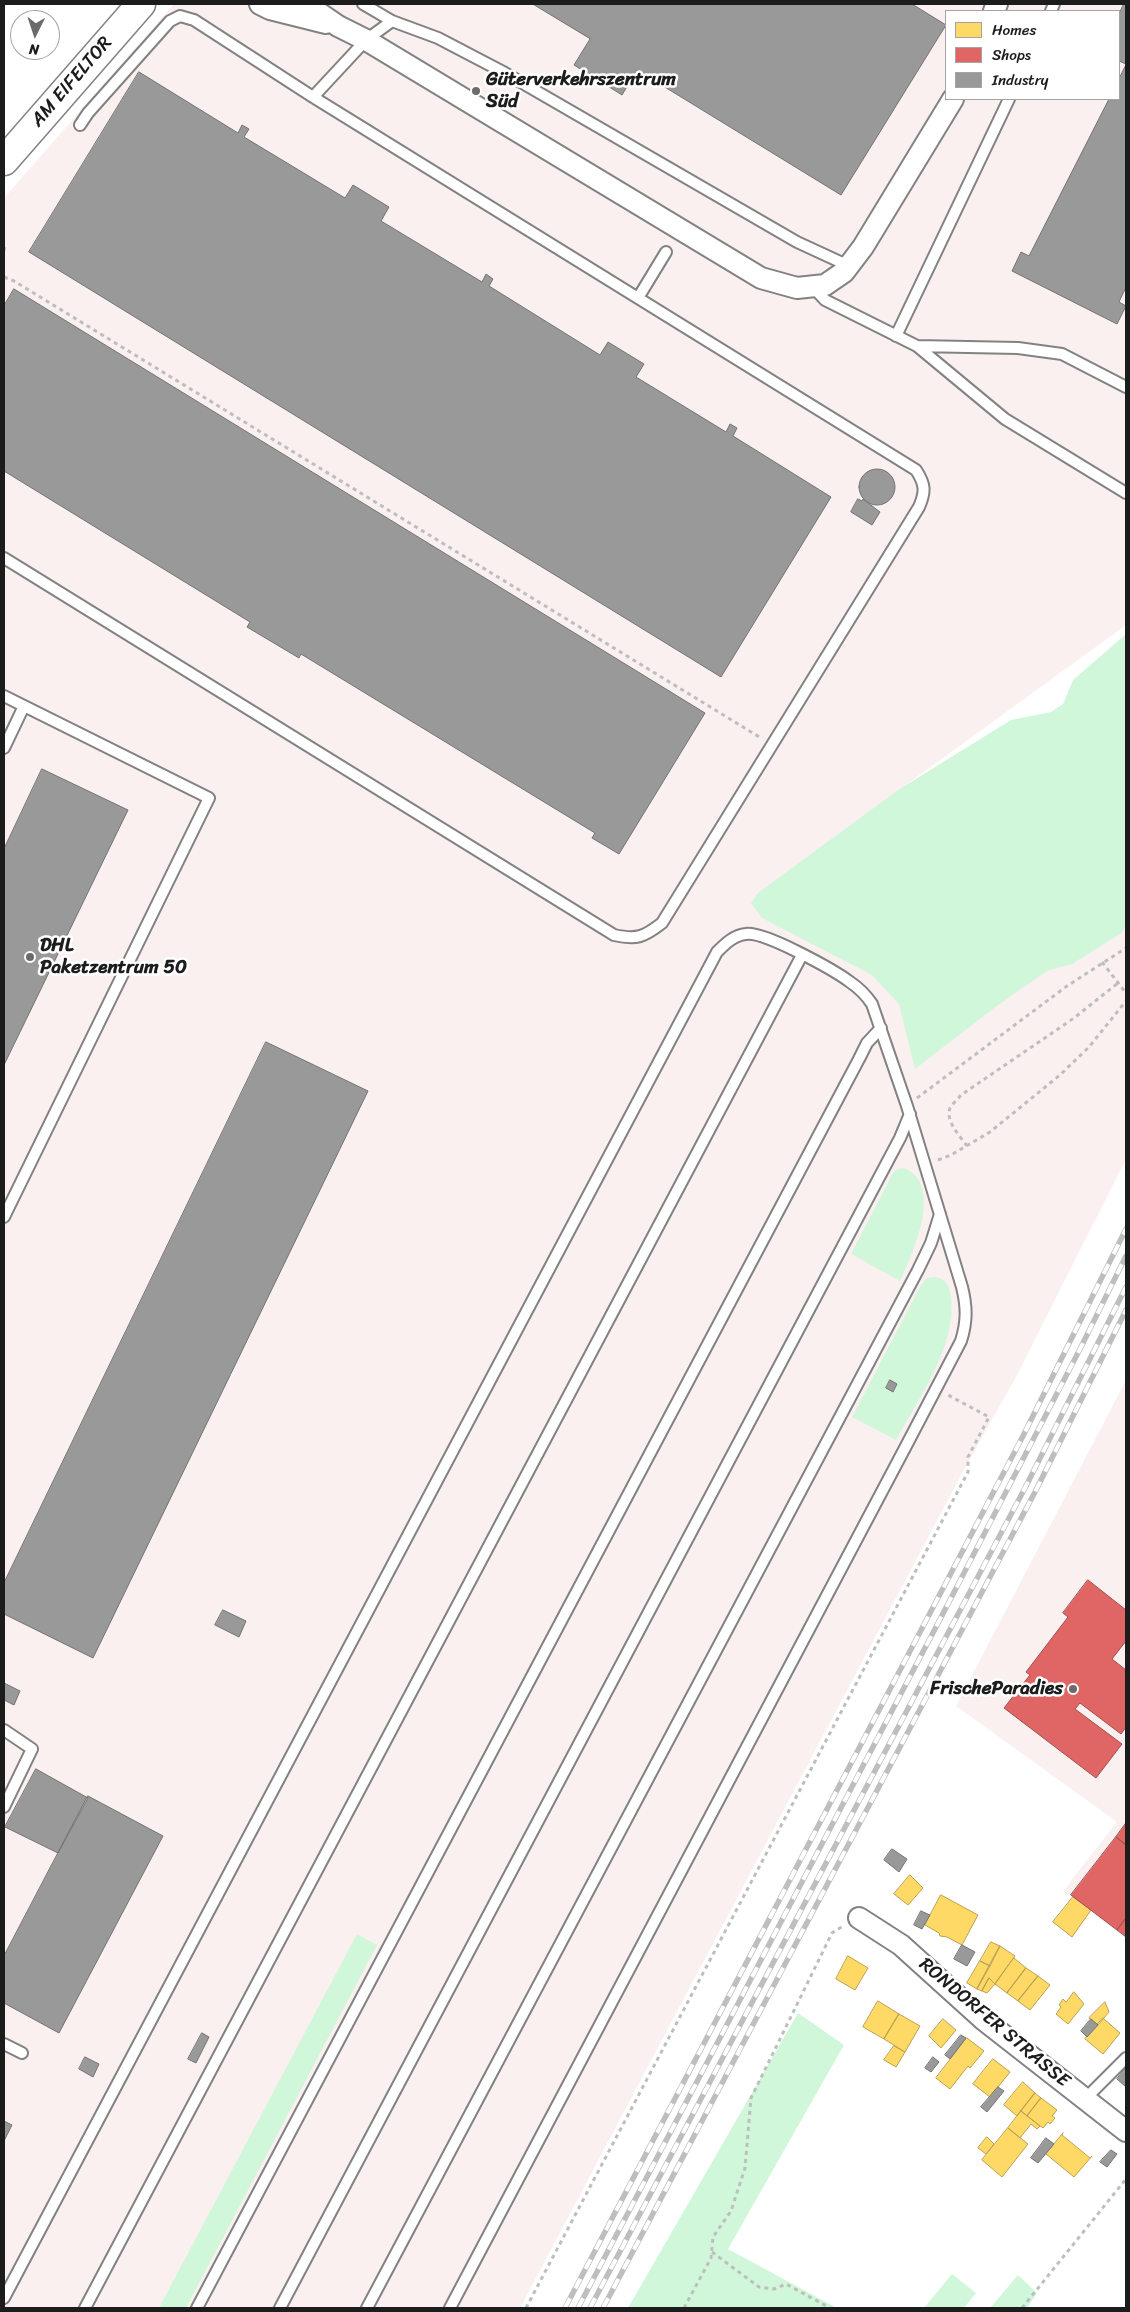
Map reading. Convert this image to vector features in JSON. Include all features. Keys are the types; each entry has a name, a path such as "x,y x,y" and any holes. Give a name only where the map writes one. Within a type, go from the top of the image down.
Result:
{"main road":[{"name":"AM EIFELTOR","path":"4,161 141,4"}],"street":[{"path":"260,4 270,9 338,26"},
{"path":"306,4 338,26 366,40 761,278 797,288 825,285 844,272 849,266 863,247 952,100"},
{"name":"RONDORFER STRASSE","path":"859,1918 901,1944 984,2020 1126,2131"}],"lane":[{"path":"363,4 392,21 438,38 505,73 797,242 849,266"},
{"path":"4,558 614,935 632,939 649,934 662,923 919,506 925,493 923,481 916,470 313,97 194,20 180,16 170,21 88,112 80,125"},
{"path":"313,97 366,40 392,21"},
{"path":"896,336 1009,100"},
{"path":"638,298 666,252"},
{"path":"812,286 825,300 917,346 1005,418 1126,493"},
{"path":"917,346 1018,348 1062,354 1126,387"},
{"path":"4,696 209,798 4,1217"},
{"path":"4,748 24,706"},
{"path":"4,2298 717,952 730,940 746,933 764,936 849,981 865,994 872,1004 940,1213 962,1287 967,1318 961,1341 936,1389 450,2308"},
{"path":"85,2308 802,955"},
{"path":"197,2308 858,1059 867,1044 881,1028"},
{"path":"280,2308 900,1138 908,1110"},
{"path":"367,2308 918,1270 931,1243 940,1213"},
{"path":"4,1730 32,1749 4,1807"},
{"path":"4,2044 22,2053"},
{"path":"1085,2099 1126,2058"}],"path":[{"path":"4,277 14,281 294,450 772,745"},
{"path":"908,1110 1102,962 1126,948"},
{"path":"1102,962 1126,993"},
{"path":"967,1146 954,1127 950,1117 950,1109 961,1095 1074,1018 1118,983"},
{"path":"925,1164 950,1155 990,1132 1060,1075 1089,1047 1126,1001"},
{"path":"526,2308 968,1472 968,1457 989,1416 936,1389"},
{"path":"684,2308 711,2258 713,2237 731,2210 745,2168 751,2098 832,1933 859,1918"},
{"path":"1022,2308 1126,2179"},
{"path":"712,2251 759,2287 774,2289 786,2284 830,2308"}],"shaded area":[{"path":"174,4 1126,4 1126,625 830,840 1126,831 1126,1159 1016,1377 960,1477 520,2308 4,2308 4,198"},
{"path":"1126,1380 1126,1938 1063,1891 1117,1822 956,1706"}],"green space":[{"path":"1126,634 1126,927 1120,934 1072,964 1047,971 998,1005 915,1069 899,1004 872,975 762,918 751,903 758,893 898,790 1011,720 1051,712 1063,704 1073,680"},
{"path":"904,1168 916,1176 922,1189 924,1204 917,1238 900,1281 851,1254 893,1173 898,1169"},
{"path":"927,1278 942,1279 947,1283 950,1290 951,1316 948,1334 934,1372 896,1440 852,1417 921,1285"},
{"path":"357,1934 377,1945 186,2308 159,2308"},
{"path":"798,2013 844,2045 728,2249 837,2308 628,2308"},
{"path":"952,2274 976,2293 964,2308 924,2308"},
{"path":"1018,2275 1037,2293 1027,2308 990,2308"}],"building: Homes":[{"path":"910,1875 923,1888 908,1905 894,1894"},
{"path":"941,1895 978,1915 962,1945 947,1937 940,1936 939,1933 925,1925"},
{"path":"1073,1897 1091,1910 1072,1937 1053,1922"},
{"path":"991,1942 1000,1946 990,1966 980,1961"},
{"path":"1000,1946 1015,1956 995,1984 989,1978 982,1991 977,1989"},
{"path":"848,1956 868,1968 855,1990 836,1979"},
{"path":"1014,1958 1026,1968 1007,1993 995,1984"},
{"path":"980,1961 990,1966 977,1989 967,1983"},
{"path":"1026,1968 1038,1976 1018,2001 1007,1993"},
{"path":"1038,1976 1050,1985 1030,2010 1018,2001"},
{"path":"989,1978 995,1984 987,1993 982,1991"},
{"path":"1074,1992 1084,2004 1068,2024 1056,2014 1061,2007 1059,2005 1063,1999 1066,2002"},
{"path":"878,2001 899,2014 884,2039 863,2027"},
{"path":"1105,2002 1109,2012 1098,2025 1089,2018"},
{"path":"899,2014 920,2026 905,2052 884,2039"},
{"path":"1103,2018 1120,2033 1103,2054 1085,2039"},
{"path":"943,2019 956,2030 941,2048 929,2036"},
{"path":"967,2038 984,2051 970,2068 968,2066 950,2089 936,2078"},
{"path":"894,2046 905,2052 896,2067 884,2060"},
{"path":"993,2059 1010,2072 990,2097 973,2084"},
{"path":"1023,2082 1035,2093 1017,2116 1004,2105"},
{"path":"1035,2093 1041,2098 1027,2116 1021,2111"},
{"path":"1041,2098 1057,2110 1052,2116 1055,2118 1043,2128 1027,2116"},
{"path":"1021,2111 1040,2126 1037,2129 1031,2124 1020,2138 1008,2128"},
{"path":"1008,2128 1028,2144 1002,2177 982,2160"},
{"path":"1063,2133 1062,2135 1090,2158 1092,2156 1074,2177 1046,2154"},
{"path":"987,2137 994,2144 986,2154 978,2148"}],"building: Shops":[{"name":"FrischeParadies","path":"1088,1580 1126,1610 1126,1641 1112,1659 1126,1670 1126,1727 1121,1734 1080,1703 1075,1709 1122,1744 1096,1778 1004,1708 1030,1675 1026,1672 1068,1617 1063,1613"},
{"path":"1126,1823 1126,1845 1116,1837"},
{"path":"1116,1837 1126,1845 1126,1918 1117,1930 1071,1895"},
{"path":"1126,1918 1126,1937 1117,1930"}],"building: Industry":[{"path":"533,4 912,4 945,24 841,195 637,70 622,95 574,65 590,39"},
{"path":"1124,4 1126,4 1126,64 1120,61 1120,12"},
{"path":"1126,65 1126,287 1119,302 1126,306 1117,324 1012,271 1021,252 1029,256 1108,100 1120,100 1120,77"},
{"path":"139,72 238,133 242,125 249,129 244,137 345,198 353,185 389,207 381,221 482,282 486,274 493,279 489,286 600,355 608,342 644,364 636,377 726,432 730,424 737,428 733,436 831,497 721,677 29,252"},
{"path":"14,289 705,713 619,854 592,838 595,833 301,654 299,658 247,627 250,622 4,471 4,306"},
{"path":"877,469 884,470 890,474 894,480 894,494 890,500 884,504 877,505 870,504 864,500 860,494 859,487 860,480 864,474 870,470"},
{"path":"858,499 862,501 863,499 880,512 872,525 851,512"},
{"name":"DHL Paketzentrum 50","path":"42,769 128,810 4,1065 4,849"},
{"path":"266,1042 368,1091 93,1658 4,1614 4,1583"},
{"path":"890,1380 897,1384 893,1392 886,1388"},
{"path":"223,1610 246,1621 239,1637 215,1625"},
{"path":"4,1683 20,1691 14,1705 4,1700"},
{"path":"36,1769 88,1798 58,1853 5,1827"},
{"path":"88,1796 163,1836 59,2033 4,2003 4,1956"},
{"path":"892,1849 907,1859 899,1872 884,1860"},
{"path":"921,1911 930,1915 922,1929 914,1925"},
{"path":"962,1945 975,1952 967,1966 954,1959"},
{"path":"1091,2019 1098,2025 1087,2037 1081,2031"},
{"path":"202,2033 209,2037 196,2063 188,2059"},
{"path":"961,2035 966,2038 950,2059 945,2055"},
{"path":"85,2057 99,2064 93,2077 79,2069"},
{"path":"933,2057 939,2062 931,2072 925,2068"},
{"path":"1126,2068 1126,2087 1117,2079"},
{"path":"998,2087 1004,2091 987,2112 981,2107"},
{"path":"4,2121 12,2125 4,2141"},
{"path":"1046,2138 1054,2144 1038,2163 1031,2158"},
{"path":"1111,2150 1117,2154 1107,2167 1100,2162"}],"railway":[{"path":"565,2308 1023,1436 1126,1229"},
{"path":"578,2308 936,1627 1126,1256"},
{"path":"590,2308 1025,1488 1126,1287"},
{"path":"603,2308 1035,1492 1126,1310"}],"place":[{"name":"Güterverkehrszentrum Süd","path":"476,91"},
{"name":"DHL Paketzentrum 50","path":"30,957"},
{"name":"FrischeParadies","path":"1073,1689"}]}
